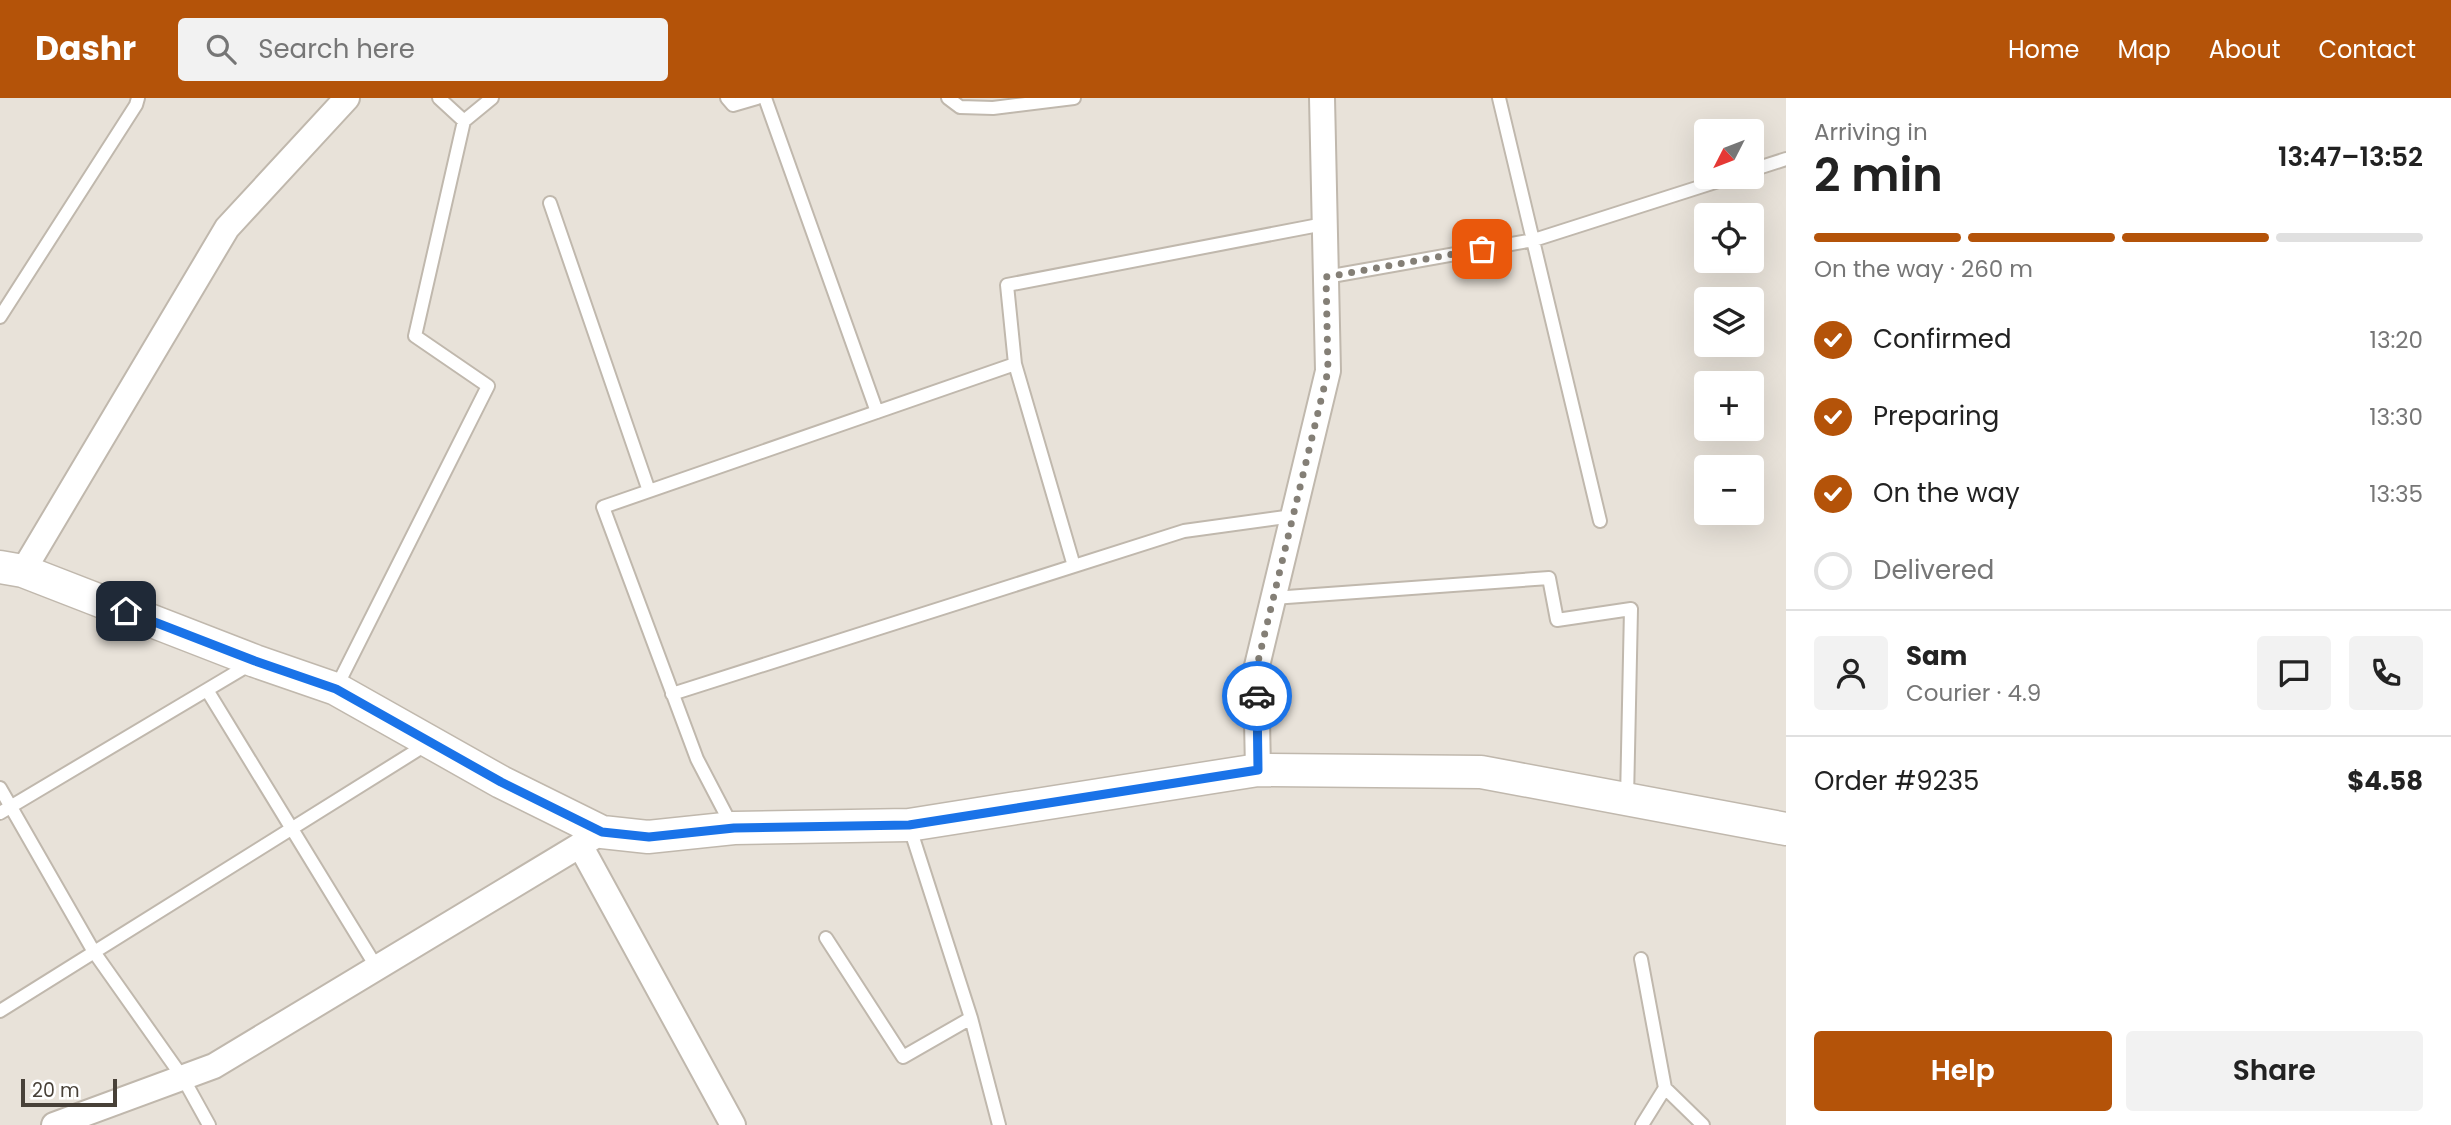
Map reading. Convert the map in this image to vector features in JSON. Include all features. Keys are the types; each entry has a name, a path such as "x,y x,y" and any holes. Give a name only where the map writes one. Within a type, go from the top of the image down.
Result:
{"street":[{"path":"347,98 227,228 12,569 336,689 501,782 591,839 733,1125"},
{"path":"1258,770 1256,670 1328,371 1322,98"},
{"path":"54,1125 214,1066 591,839 649,837 734,828 909,825 1258,770 1481,772 1786,829"}],"lane":[{"path":"0,317 138,98"},
{"path":"439,98 464,121"},
{"path":"336,689 488,386 415,336 464,121 492,98"},
{"path":"727,98 733,105 757,98"},
{"path":"765,98 877,412"},
{"path":"948,98 960,107 993,108 1074,98"},
{"path":"1499,98 1600,521"},
{"path":"1764,166 1786,159"},
{"path":"1326,277 1534,240 1694,189"},
{"path":"550,203 649,491"},
{"path":"1074,566 1015,364 1006,285 1324,224"},
{"path":"734,828 697,759 603,507 1015,364"},
{"path":"672,694 1184,531 1293,516"},
{"path":"1273,598 1549,578 1557,620 1631,609 1627,800"},
{"path":"5,809 255,661"},
{"path":"207,690 377,968"},
{"path":"0,1011 430,742"},
{"path":"0,788 5,809 94,952 183,1078 209,1125"},
{"path":"909,825 971,1018 999,1125"},
{"path":"826,938 903,1058 971,1018"},
{"path":"1641,959 1665,1088 1703,1125"},
{"path":"1642,1125 1665,1088"}],"shaded area":[{"path":"0,98 1786,98 1786,1125 0,1125"}],"way so far":[{"path":"1257,696 1256,670 1328,371 1326,277 1482,249"}],"route":[{"path":"126,611 336,689 501,782 602,832 649,837 734,828 909,825 1258,770 1257,696"}]}
